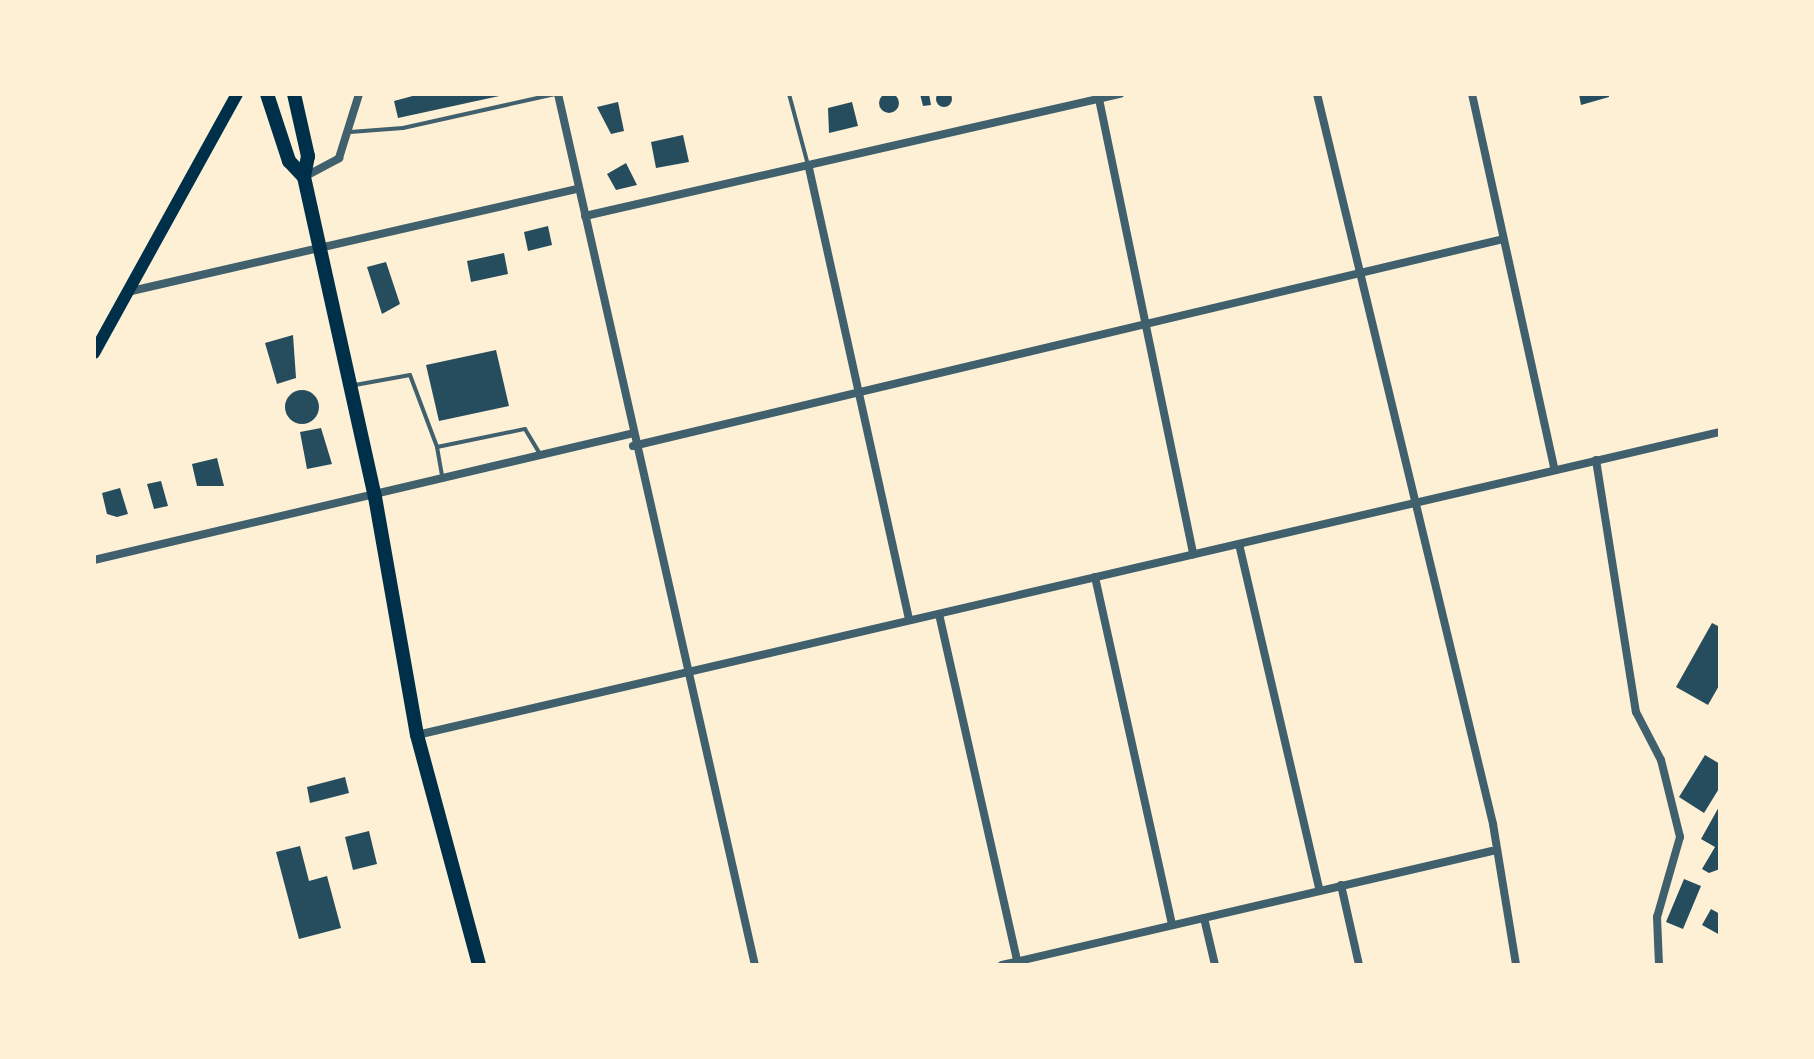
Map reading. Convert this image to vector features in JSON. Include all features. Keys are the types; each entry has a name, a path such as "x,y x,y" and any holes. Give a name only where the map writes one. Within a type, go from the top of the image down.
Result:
{"main road":[{"path":"94,353 237,94"},
{"path":"267,94 289,161 304,177"},
{"path":"294,94 308,156 304,177 375,497 417,735 479,965"}],"street":[{"path":"304,177 339,158 359,94"},
{"path":"557,94 630,434 755,965"},
{"path":"585,216 809,168 1120,94"},
{"path":"1317,94 1358,275 1419,502 1493,824 1492,851 1516,965"},
{"path":"1472,94 1499,240 1555,470"},
{"path":"1099,99 1193,554"},
{"path":"809,168 909,620"},
{"path":"126,293 578,189"},
{"path":"633,446 860,396 1499,240"},
{"path":"417,735 1720,432"},
{"path":"94,560 375,497 630,434"},
{"path":"1596,460 1636,712 1661,760 1680,837 1657,917 1659,965"},
{"path":"1239,544 1319,888"},
{"path":"1095,577 1172,924"},
{"path":"939,614 1017,963"},
{"path":"1002,965 1319,888 1492,851"},
{"path":"1341,885 1359,965"},
{"path":"1204,918 1215,965"}],"lane":[{"path":"349,132 403,128 557,94"},
{"path":"789,94 809,168"},
{"path":"352,386 410,375 437,447 442,481"},
{"path":"437,447 525,429 541,456"}],"building":[{"path":"944,91 950,93 950,105 944,107 938,105 936,99 938,93"},
{"path":"885,93 893,93 899,103 893,113 885,113 879,107 879,99"},
{"path":"420,94 504,95 398,118 394,101"},
{"path":"920,94 929,94 931,105 923,106"},
{"path":"1579,94 1609,94 1609,97 1581,105"},
{"path":"618,102 624,131 611,134 597,107"},
{"path":"852,102 858,126 829,133 828,108"},
{"path":"683,135 689,162 656,168 651,142"},
{"path":"626,163 637,185 616,190 607,174"},
{"path":"548,226 552,245 528,251 524,232"},
{"path":"504,253 508,274 471,282 467,261"},
{"path":"386,262 400,304 382,314 367,267"},
{"path":"293,335 296,378 277,384 265,343"},
{"path":"496,350 509,406 439,421 426,365"},
{"path":"302,390 314,395 319,407 314,419 302,424 290,419 285,407 290,395"},
{"path":"321,428 332,464 307,469 300,432"},
{"path":"217,458 224,486 197,486 192,464"},
{"path":"161,481 168,506 154,509 147,484"},
{"path":"120,488 128,514 117,517 107,514 102,493"},
{"path":"1712,623 1720,627 1720,684 1708,705 1676,687"},
{"path":"1705,755 1720,764 1720,787 1704,813 1679,797"},
{"path":"345,777 349,793 310,803 307,787"},
{"path":"1720,805 1720,869 1709,873 1702,869 1715,847 1701,839"},
{"path":"369,831 377,864 353,870 345,837"},
{"path":"300,846 309,881 327,876 341,928 299,939 276,852"},
{"path":"1684,879 1701,886 1683,929 1666,922"},
{"path":"1711,909 1720,914 1720,935 1702,925"}]}
